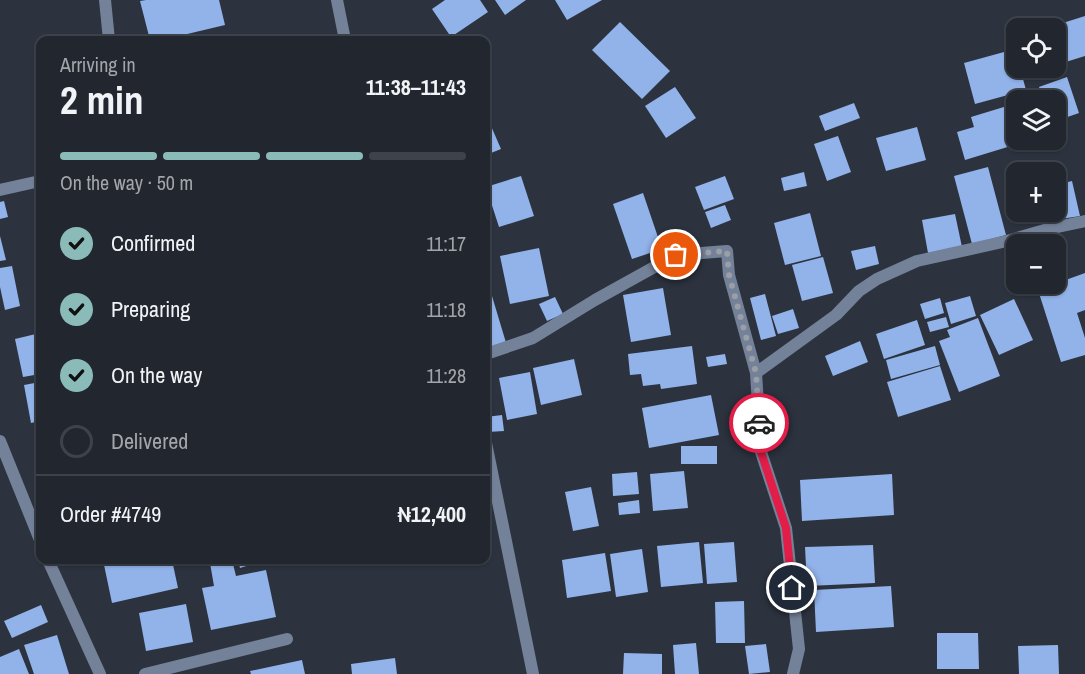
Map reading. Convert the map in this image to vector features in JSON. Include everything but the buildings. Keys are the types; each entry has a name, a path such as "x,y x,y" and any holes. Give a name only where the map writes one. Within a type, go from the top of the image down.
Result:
{"street":[{"path":"105,0 109,36"},
{"path":"337,0 344,36"},
{"path":"0,190 36,182"},
{"path":"756,373 828,321 858,291 877,279 917,261 1007,242 1048,229 1085,221"},
{"path":"490,353 533,338 676,255 727,251 729,275 756,373 761,452 786,528 799,649 793,674"},
{"path":"0,441 36,530"},
{"path":"490,463 533,674"},
{"path":"50,564 100,674"},
{"path":"145,674 287,639"}],"way so far":[{"path":"676,255 727,251 729,275 756,373 759,423"}],"route":[{"path":"759,423 761,452 786,528 792,588"}]}
